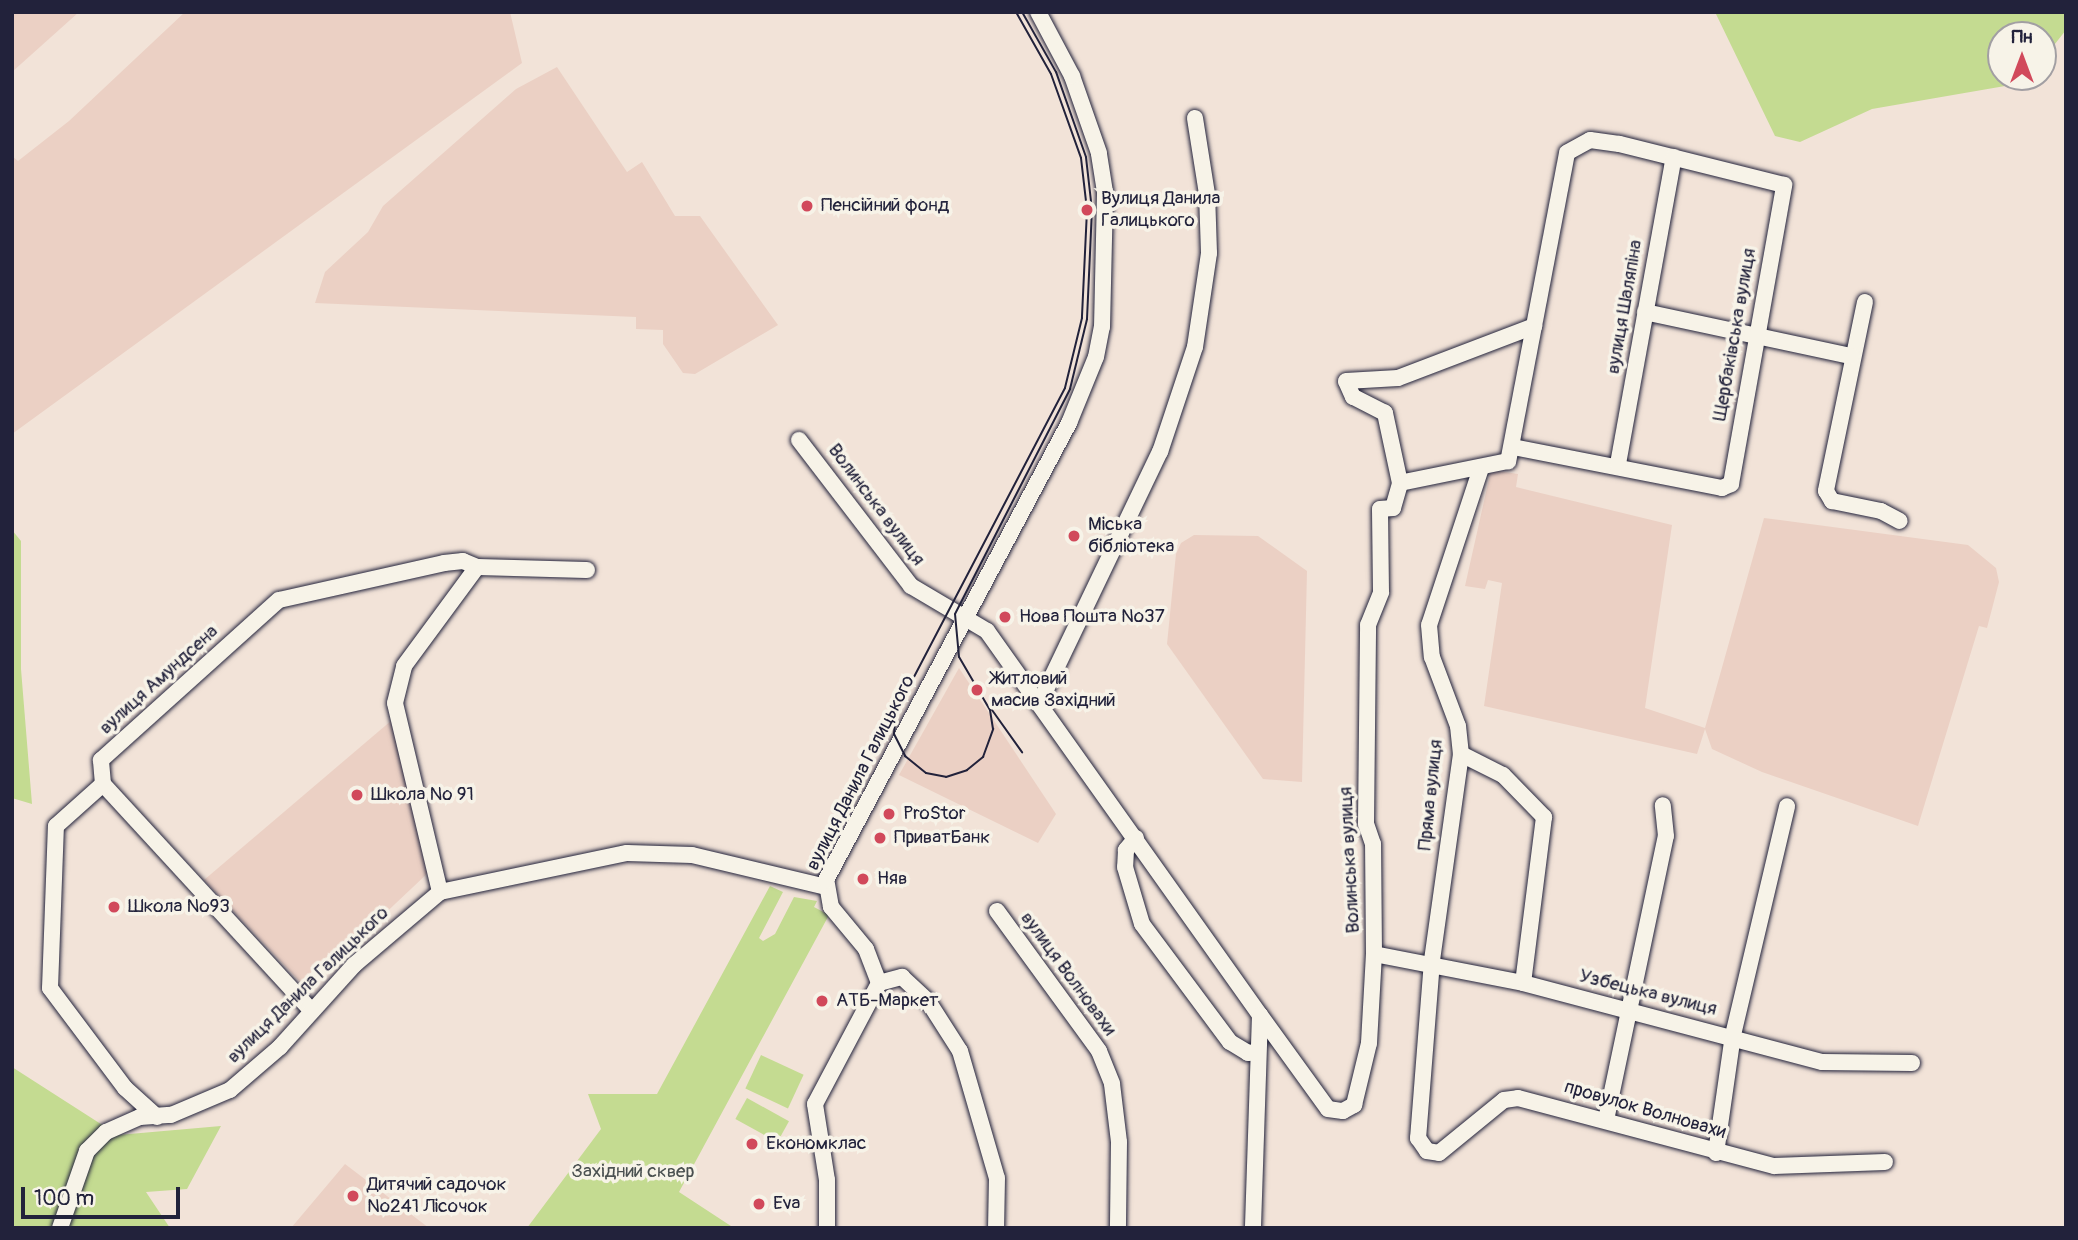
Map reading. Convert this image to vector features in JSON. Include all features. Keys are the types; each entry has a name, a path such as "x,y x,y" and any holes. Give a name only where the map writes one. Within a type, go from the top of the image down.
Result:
{"street":[{"name":"вулиця Данила Галицького","path":"60,1228 87,1151 106,1132 140,1117 157,1117 230,1090 279,1047 354,965 440,892 580,859 637,853 701,856 826,887 1072,417 1102,327 1105,192 1099,153 1072,76 1038,12"},
{"path":"1039,704 1174,420 1195,347 1209,253 1208,194 1195,118"},
{"path":"1534,326 1398,378 1346,381 1353,397 1385,413 1400,483 1508,461 1513,447 1567,153 1590,140 1674,157"},
{"name":"Щербаківська вулиця","path":"1618,464 1723,488 1731,484 1755,335 1784,184 1674,157"},
{"name":"вулиця Шаляпіна","path":"1618,464 1674,157"},
{"path":"1865,302 1851,356 1827,482 1832,502 1881,511 1900,521"},
{"path":"1645,312 1851,356"},
{"name":"Волинська вулиця","path":"799,439 911,586 987,631 1328,1109 1343,1111 1354,1105 1367,1055 1374,954 1373,844 1366,824 1367,636 1381,592 1380,509 1393,508 1400,483"},
{"path":"1513,447 1618,464"},
{"name":"Пряма вулиця","path":"1418,1138 1432,961 1461,754 1458,726 1432,657 1429,625 1481,468"},
{"name":"вулиця Амундсена","path":"103,784 101,760 279,600 444,563 463,561 477,567"},
{"path":"440,892 394,696 404,666 477,567 587,570"},
{"path":"1461,754 1503,775 1544,817 1523,983"},
{"path":"157,1117 125,1088 50,988 56,826 103,784 311,1010"},
{"path":"1606,1120 1666,836 1664,804"},
{"path":"1716,1153 1733,1035 1787,806"},
{"path":"1136,838 1126,850 1125,867 1142,924 1230,1042 1248,1053 1258,1052"},
{"path":"826,887 831,906 877,968 879,983 815,1104 827,1180 827,1228"},
{"name":"вулиця Волновахи","path":"997,911 1099,1051 1112,1084 1119,1142 1118,1228"},
{"name":"Узбецька вулиця","path":"1374,954 1432,961 1628,1013 1733,1035 1822,1062 1912,1063"},
{"path":"879,983 902,977 928,1001 960,1051 997,1178 996,1228"},
{"path":"1253,1228 1260,1015"},
{"name":"провулок Волновахи","path":"1418,1138 1427,1151 1439,1153 1504,1100 1518,1098 1774,1167 1885,1162"}],"shaded area":[{"path":"12,12 79,12 12,72"},
{"path":"185,12 510,12 522,63 12,434 12,156 18,161 69,121"},
{"path":"557,67 627,172 642,162 675,216 700,216 778,325 695,374 683,373 663,344 663,330 636,329 636,317 315,303 325,272 368,232 383,206 516,89"},
{"path":"1491,470 1518,474 1516,487 1672,525 1645,708 1705,728 1764,518 1968,545 1996,568 1999,582 1987,628 1979,626 1918,826 1762,772 1712,749 1705,729 1697,754 1484,706 1502,583 1488,580 1485,589 1465,586"},
{"path":"1194,535 1258,536 1307,571 1302,782 1263,779 1167,644 1176,554 1181,543"},
{"path":"959,668 1056,814 1038,843 899,775"},
{"name":"Школа № 91","path":"392,720 430,871 306,988 204,880"},
{"name":"Дитячий садочок №241 Лісочок","path":"345,1164 429,1228 291,1228"}],"green space":[{"path":"1715,12 2066,12 2066,30 2057,41 2057,21 1987,21 1987,89 1872,109 1800,142 1775,136"},
{"path":"12,530 21,541 21,669 32,804 12,798"},
{"name":"Західний сквер","path":"770,886 783,892 759,938 763,941 775,934 794,897 817,901 814,907 829,915 679,1192 734,1228 527,1228 601,1129 588,1094 657,1094"},
{"path":"761,1055 804,1075 788,1108 745,1089"},
{"path":"12,1067 118,1135 221,1126 187,1189 146,1192 170,1228 12,1228"},
{"path":"747,1098 789,1121 777,1142 735,1119"}],"tram line":[{"path":"1016,12 1051,74 1081,158 1087,210 1082,318 1065,388 896,711 894,734 905,756 926,773 946,777 967,770 983,757 993,729 990,710 959,657 955,614 1070,389 1087,319 1092,210 1086,157 1056,72 1022,12"},
{"path":"992,710 1022,752"}],"place":[{"name":"Пенсійний фонд","path":"807,206"},
{"name":"Вулиця Данила Галицького","path":"1087,210"},
{"name":"Міська бібліотека","path":"1074,536"},
{"name":"Нова Пошта №37","path":"1005,617"},
{"name":"Житловий масив Західний","path":"977,690"},
{"name":"Школа № 91","path":"357,795"},
{"name":"ProStor","path":"889,814"},
{"name":"ПриватБанк","path":"880,838"},
{"name":"Няв","path":"863,879"},
{"name":"Школа №93","path":"114,907"},
{"name":"АТБ-Маркет","path":"822,1001"},
{"name":"Економклас","path":"752,1144"},
{"name":"Дитячий садочок №241 Лісочок","path":"353,1196"},
{"name":"Eva","path":"759,1204"}]}
